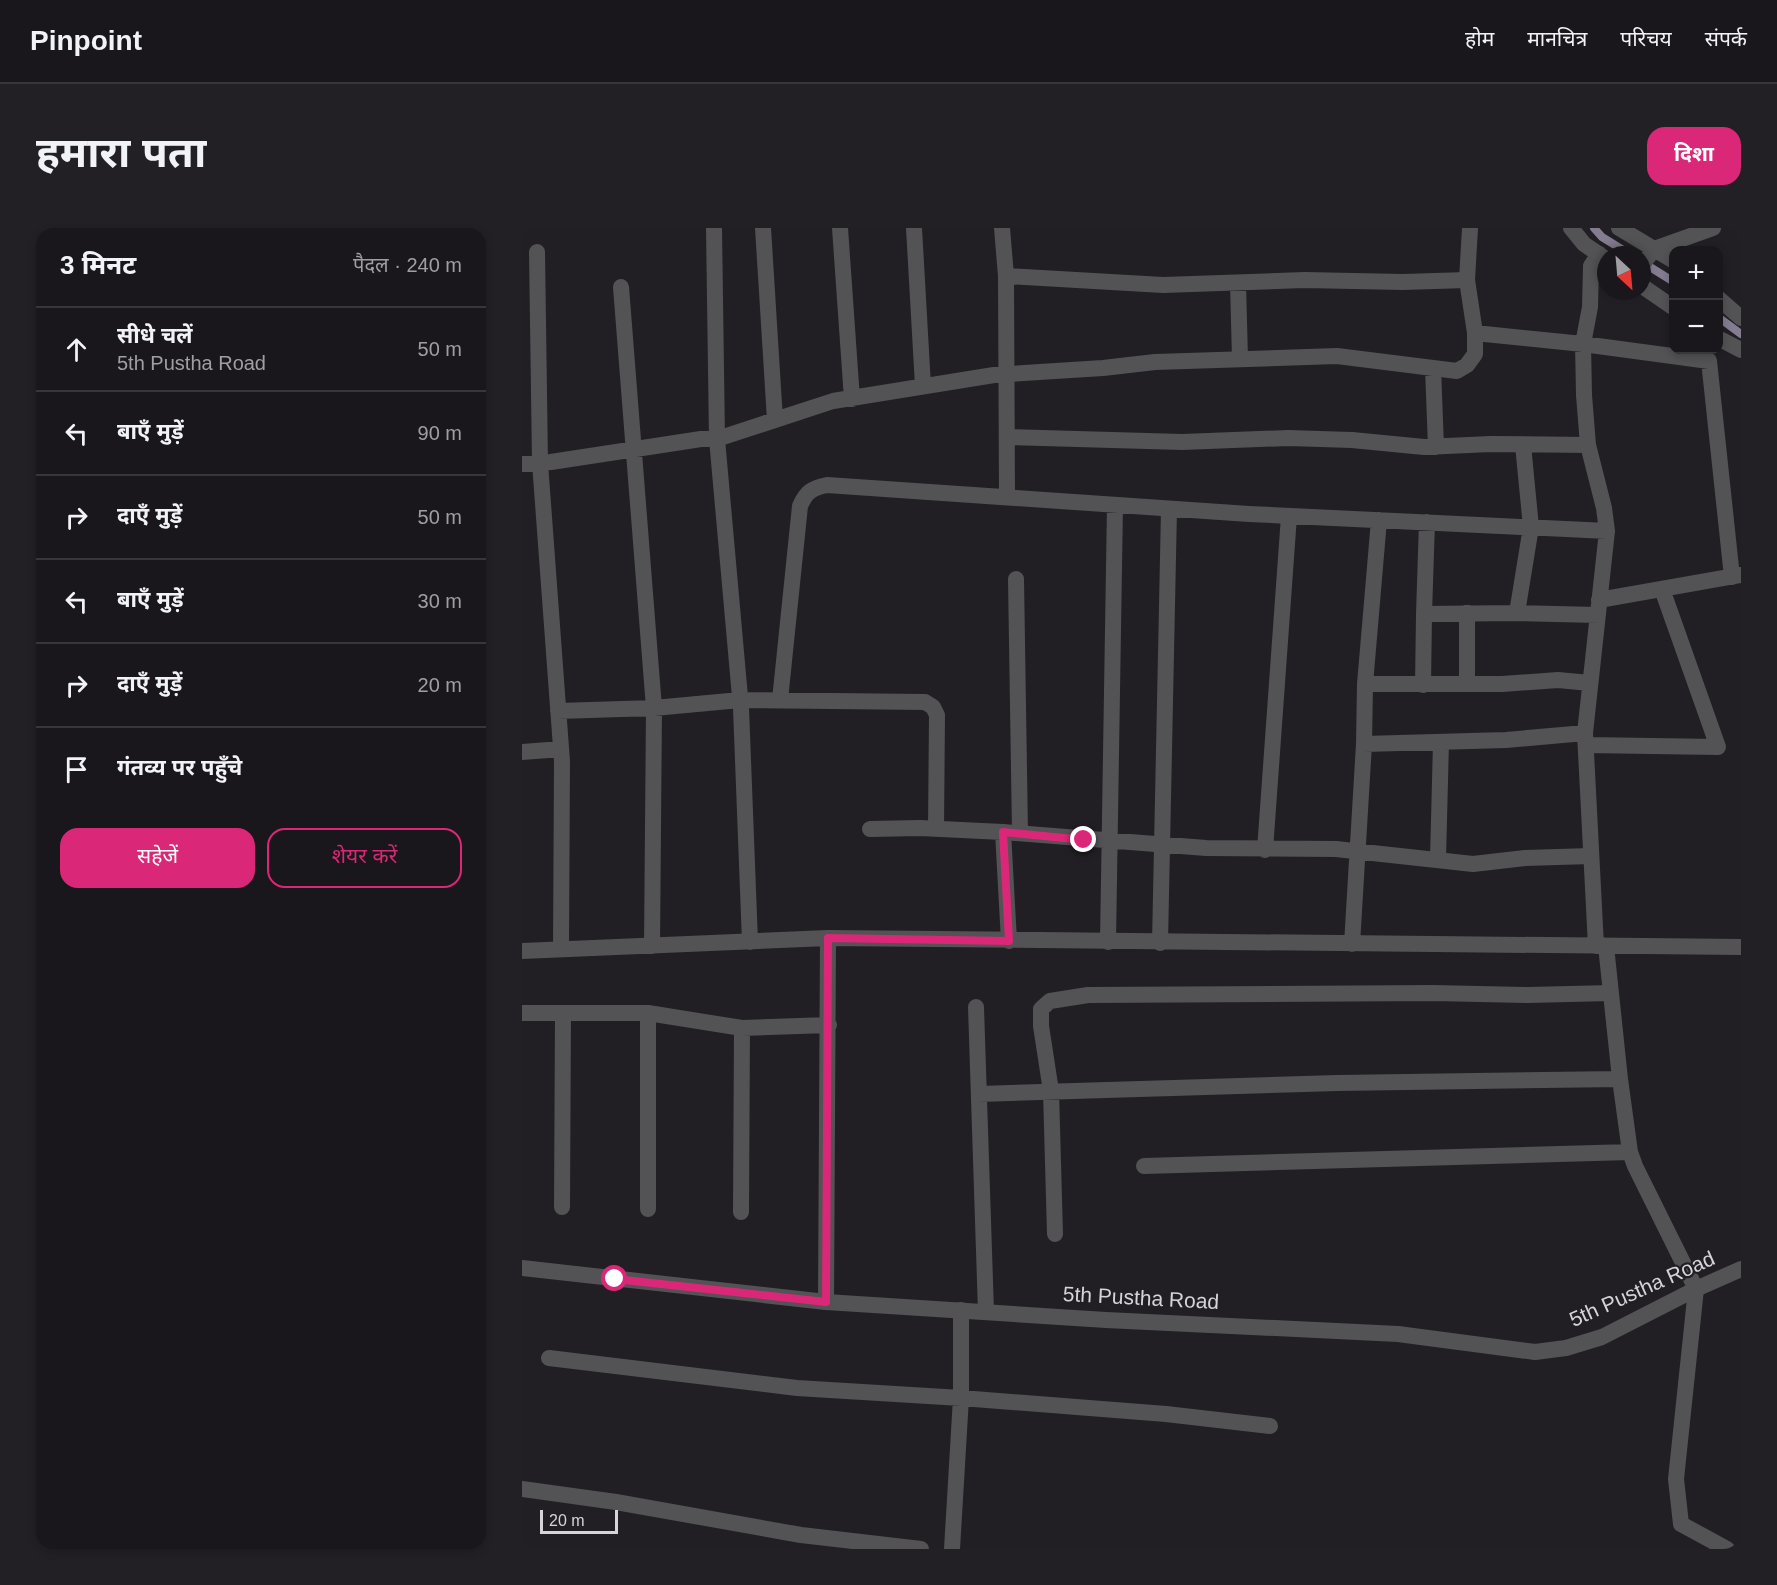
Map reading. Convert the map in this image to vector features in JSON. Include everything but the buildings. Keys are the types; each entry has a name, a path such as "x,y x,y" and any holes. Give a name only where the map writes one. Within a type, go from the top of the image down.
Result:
{"street":[{"path":"714,228 717,439 740,700 750,942"},
{"path":"764,228 775,420"},
{"path":"840,228 852,399"},
{"path":"914,228 923,386"},
{"path":"1002,228 1006,276 1007,497"},
{"path":"522,464 700,439 717,439 833,401 1007,374 1155,362 1337,356 1457,371 1467,365 1475,354 1475,333 1467,280 1470,228"},
{"path":"1571,228 1584,244 1597,253"},
{"path":"1619,228 1637,246"},
{"path":"1651,256 1713,228"},
{"path":"537,252 540,463 561,749 561,949"},
{"path":"1651,257 1669,260"},
{"path":"1597,262 1591,266 1590,307 1583,344 1588,445 1604,508 1607,531 1585,739 1591,856 1601,946 1611,993 1630,1152 1696,1289 1676,1479 1681,1524 1727,1549"},
{"path":"1006,276 1163,285 1304,280 1392,282 1467,280"},
{"path":"1238,283 1240,359"},
{"path":"621,288 654,708 652,946"},
{"path":"1651,292 1669,305"},
{"path":"1721,300 1741,318"},
{"path":"1424,614 1517,613 1599,607 1662,589 1736,576 1709,361 1583,344 1475,333"},
{"path":"1723,340 1741,350"},
{"path":"1433,368 1436,447"},
{"path":"1008,437 1182,442 1288,438 1352,440 1436,447 1588,445"},
{"path":"1517,613 1531,527 1523,445"},
{"path":"780,700 800,506 805,495 814,488 827,485 1289,516 1607,531"},
{"path":"1108,942 1115,505"},
{"path":"1160,943 1169,508"},
{"path":"1265,850 1289,516"},
{"path":"1352,945 1364,744 1365,684 1379,520"},
{"path":"1423,685 1427,522"},
{"path":"1016,579 1020,833"},
{"path":"1364,744 1585,739 1718,747 1662,589"},
{"path":"1467,613 1467,684"},
{"path":"1365,684 1502,684 1558,680 1590,683"},
{"path":"558,711 654,708 740,700 925,702 933,707 937,716 936,829"},
{"path":"1438,859 1441,742"},
{"path":"522,753 561,749"},
{"path":"870,829 1003,832 1161,845 1265,850 1358,851 1473,864 1525,858 1591,856"},
{"path":"1003,832 1009,941"},
{"path":"826,1302 828,938"},
{"path":"522,951 828,938 1352,945 1741,947"},
{"path":"1055,1234 1051,1091 1041,1026 1041,1009 1050,1001 1088,995 1611,993"},
{"path":"976,1007 986,1312"},
{"path":"522,1013 648,1013 742,1028 829,1025"},
{"path":"562,1207 563,1013"},
{"path":"648,1013 648,1209"},
{"path":"741,1212 742,1028"},
{"path":"979,1094 1337,1083 1620,1079"},
{"path":"1144,1166 1630,1152"},
{"name":"5th Pustha Road","path":"522,1268 826,1302 1106,1320 1398,1334 1535,1352 1566,1348 1602,1337 1696,1289 1741,1269"},
{"path":"952,1549 961,1398 961,1310"},
{"path":"549,1358 797,1388 1166,1414 1270,1426"},
{"path":"522,1489 616,1502 801,1535 921,1549"}],"waterway":[{"path":"1594,228 1602,237 1616,246"},
{"path":"1651,268 1669,279"},
{"path":"1723,321 1741,334"}],"route":[{"path":"615,1279 826,1302 828,938 1009,941 1003,832 1084,840"}]}
